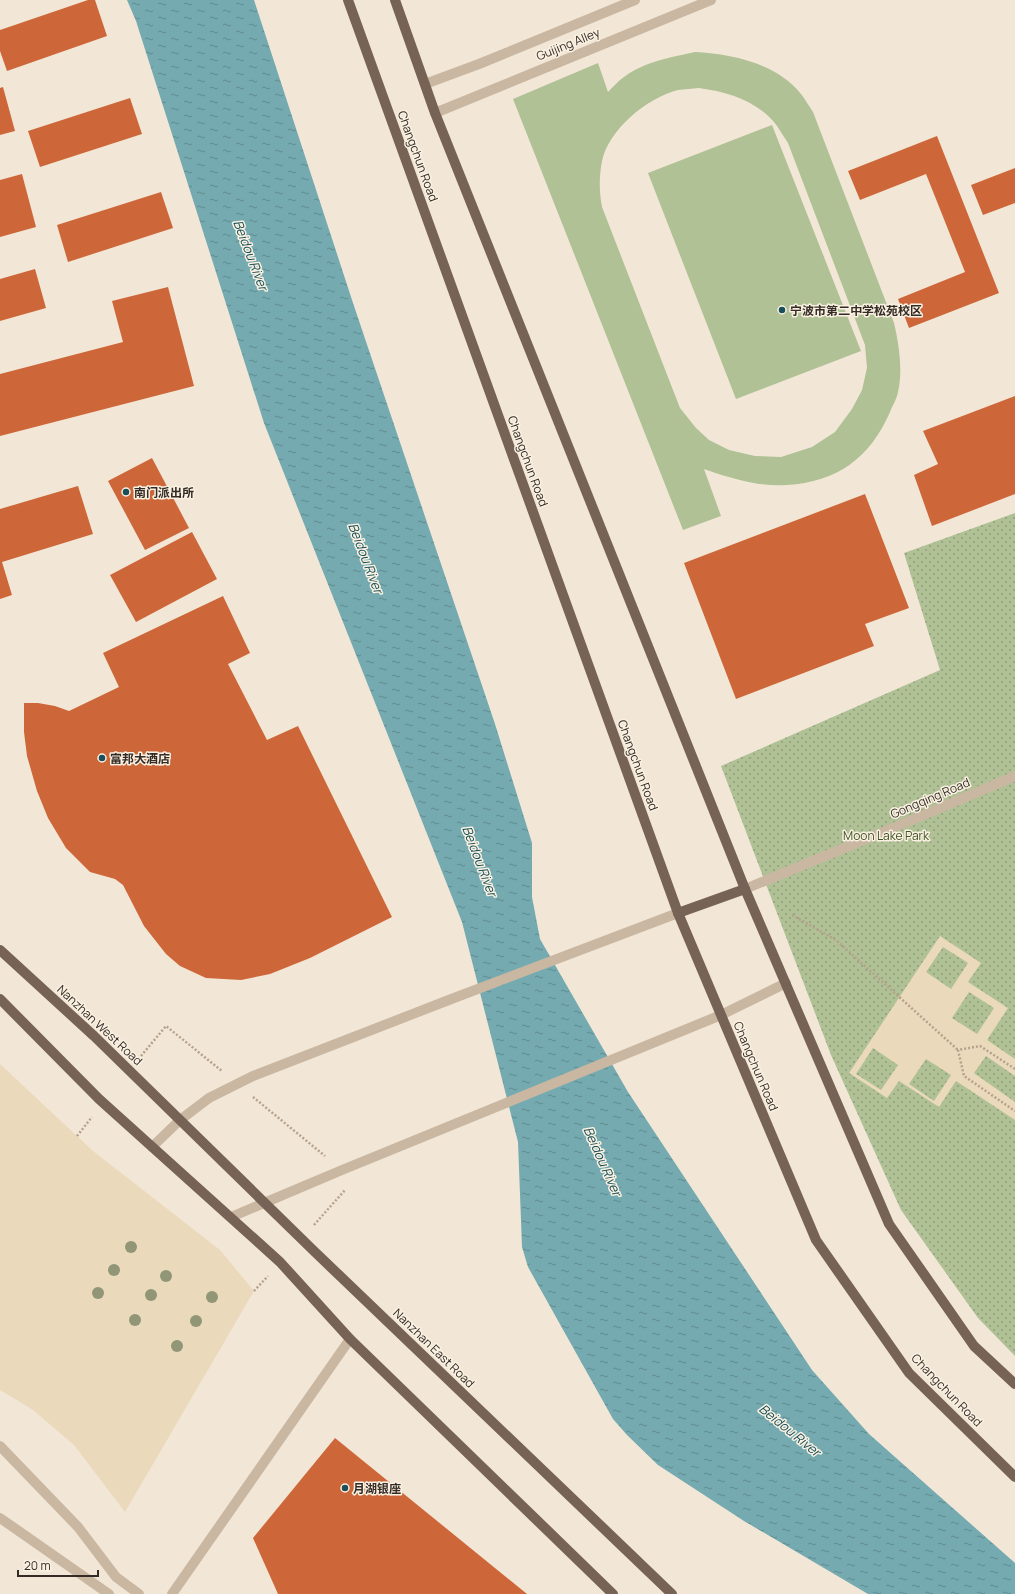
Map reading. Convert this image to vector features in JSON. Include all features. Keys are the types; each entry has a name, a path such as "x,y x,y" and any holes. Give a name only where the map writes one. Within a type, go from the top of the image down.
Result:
{"main road":[{"name":"Changchun Road","path":"348,0 678,913 816,1240 909,1373 1015,1477"},
{"path":"395,0 435,113 745,889 889,1224 974,1346 1015,1384"},
{"path":"678,913 745,889"},
{"name":"Nanzhan West Road","path":"0,950 94,1036 180,1120"},
{"path":"0,999 104,1103 280,1262 350,1339 613,1594"},
{"name":"Nanzhan East Road","path":"180,1120 301,1239 672,1594"}],"street":[{"name":"Guijing Alley","path":"425,84 479,64 635,0"},
{"name":"Guijing Alley","path":"435,113 711,0"},
{"name":"Gongqing Road","path":"745,889 1015,776"},
{"path":"152,1147 180,1120 209,1098 253,1076 587,946 678,913"},
{"path":"231,1217 264,1202 721,1015 786,983"},
{"path":"172,1594 350,1339"},
{"path":"0,1446 78,1528 116,1577 139,1594"},
{"path":"0,1518 109,1594"}],"path":[{"path":"792,915 836,940 958,1050 964,1076 1015,1111"},
{"path":"129,1071 166,1026 354,1180 301,1239"},
{"path":"958,1050 980,1046 1015,1069"},
{"path":"77,1136 104,1103"},
{"path":"254,1291 280,1262"}],"green space":[{"path":"695,52 738,58 766,68 791,83 801,94 813,112 894,323 899,349 900,375 896,400 882,428 862,455 850,465 821,479 787,485 765,485 734,479 704,469 721,516 683,530 513,99 598,63 608,92 618,82 640,67 667,58","holes":["699,88 740,98 766,114 778,127 788,143 865,345 867,368 862,390 852,409 835,432 812,447 781,457 755,456 729,450 709,440 696,428 680,408 602,207 600,196 600,172 606,149 612,138 631,116 654,100 678,90"]},
{"path":"772,125 861,351 736,399 648,173"},
{"name":"Moon Lake Park","path":"1015,513 1015,1356 978,1318 901,1210 831,1055 721,766 940,670 904,553"}],"shaded area":[{"path":"940,936 981,963 968,982 1008,1008 987,1040 1015,1059 1015,1076 986,1056 974,1073 1015,1102 1015,1120 956,1081 939,1107 899,1081 887,1098 849,1073","holes":["943,947 968,963 951,989 926,972","969,992 994,1008 977,1034 952,1018","873,1048 898,1065 881,1090 856,1074","926,1059 951,1075 934,1101 909,1084"]},
{"path":"0,1064 93,1151 220,1250 254,1291 125,1512 74,1445 33,1410 0,1390"}],"water":[{"name":"Beidou River","path":"127,0 254,0 354,306 495,724 532,843 532,897 540,939 628,1092 812,1370 869,1434 1015,1563 1015,1594 868,1594 744,1521 658,1465 613,1419 528,1267 522,1247 518,1142 462,922 264,423 136,21"}],"building":[{"path":"88,0 95,0 107,36 7,71 0,51 0,30"},
{"path":"3,87 15,131 0,135 0,88"},
{"path":"130,98 142,134 40,167 28,131"},
{"path":"937,136 999,293 909,328 898,299 965,272 926,174 860,200 848,171"},
{"path":"1015,168 1015,203 983,215 971,185"},
{"path":"22,174 36,227 0,237 0,180"},
{"path":"161,192 173,228 68,262 57,225"},
{"path":"35,269 46,308 0,321 0,279"},
{"path":"168,287 194,386 0,436 0,374 123,342 112,301"},
{"path":"1015,396 1015,494 932,526 914,475 938,464 923,431"},
{"path":"152,458 189,528 145,550 108,481"},
{"path":"78,486 93,534 2,562 12,595 0,599 0,509"},
{"path":"865,494 909,608 865,624 874,646 736,699 684,563"},
{"path":"192,532 217,579 136,622 110,575"},
{"path":"223,596 250,653 228,664 267,740 298,726 392,917 310,958 270,974 241,980 206,978 180,966 166,954 144,926 123,885 115,879 90,872 66,848 48,818 37,791 27,756 24,732 24,703 38,703 55,706 69,711 119,687 103,653"},
{"name":"月湖银座","path":"335,1438 527,1594 278,1594 253,1538"}],"place":[{"name":"宁波市第二中学松苑校区","path":"782,310"},
{"name":"南门派出所","path":"126,492"},
{"name":"富邦大酒店","path":"102,758"},
{"name":"月湖银座","path":"345,1488"}]}
